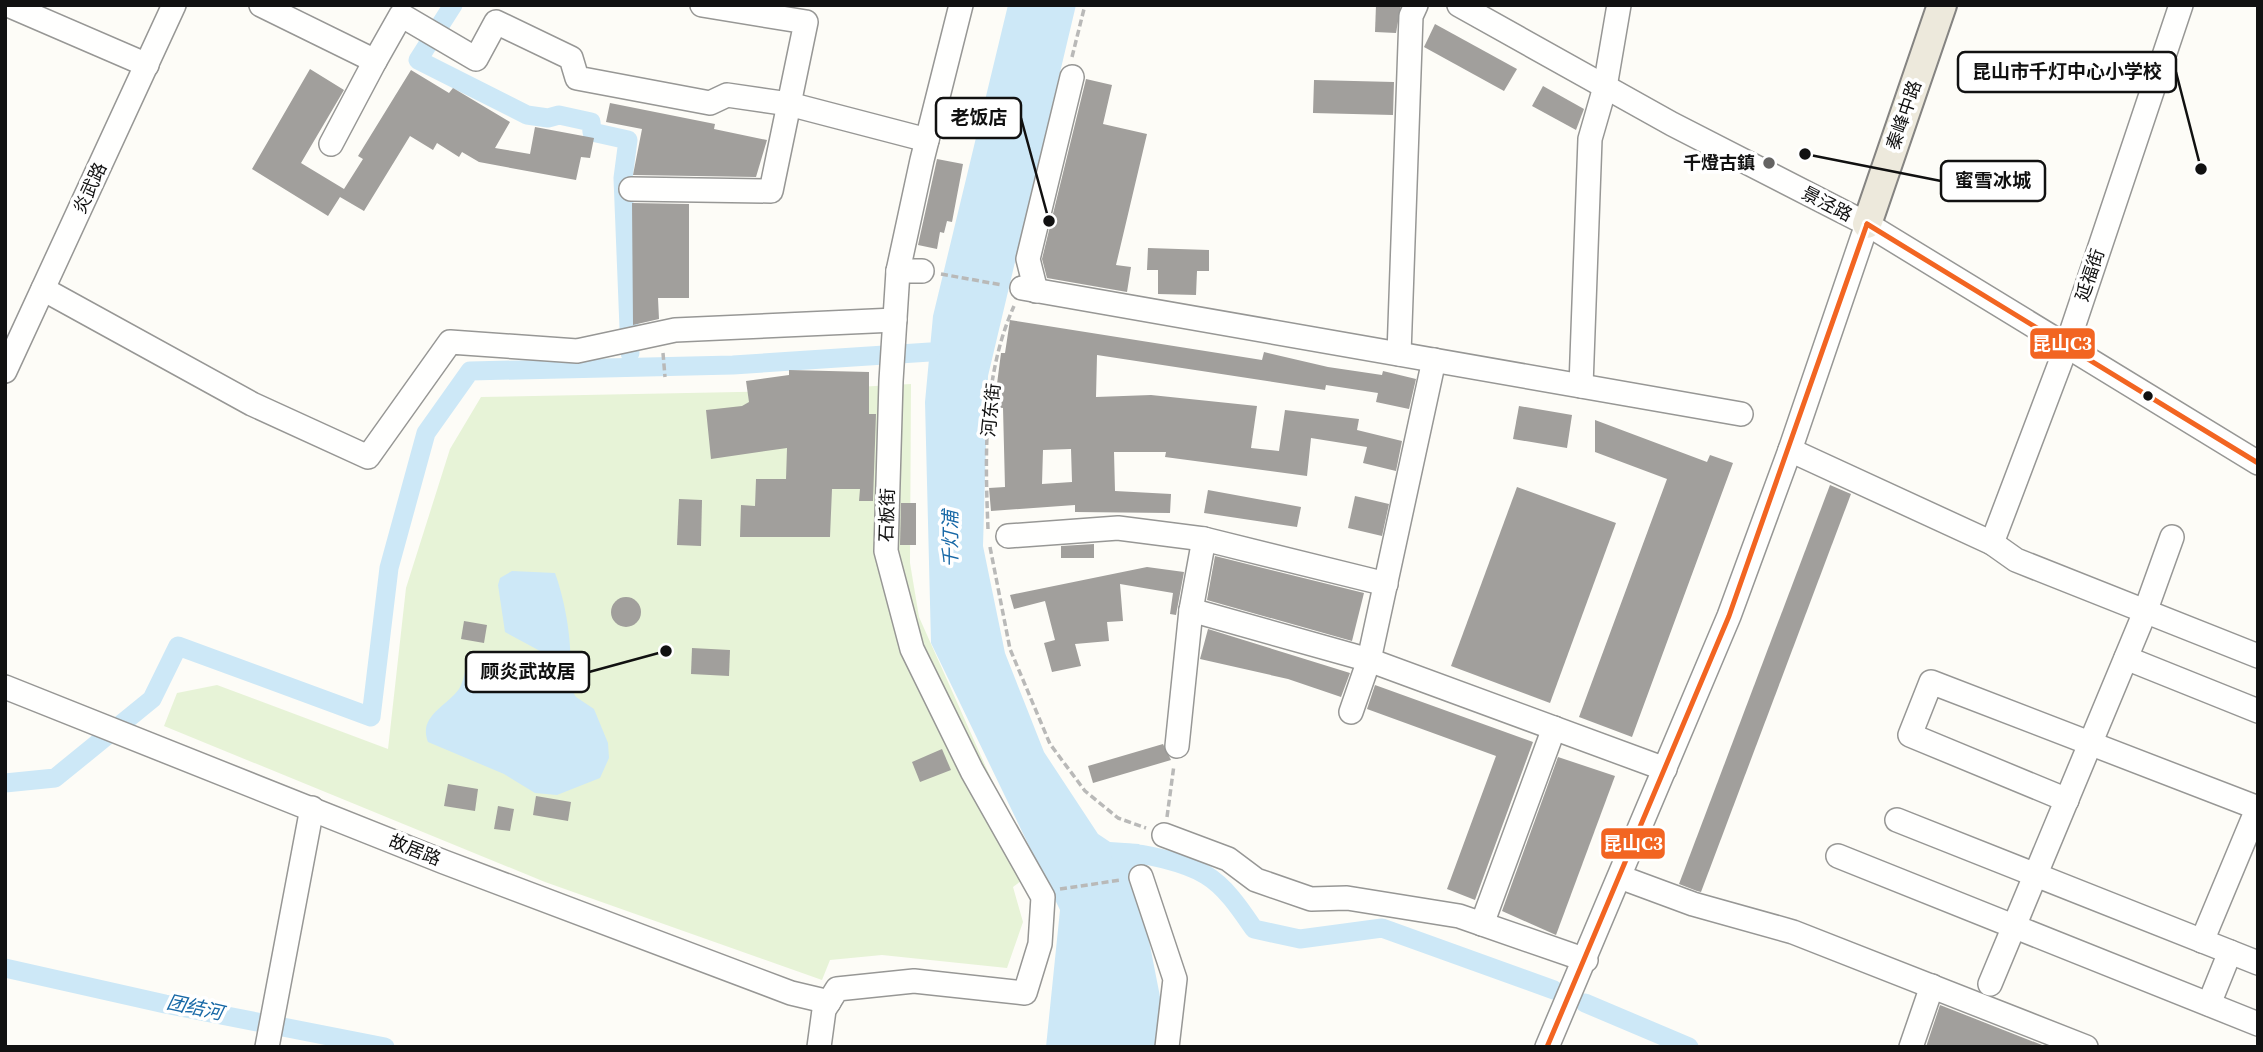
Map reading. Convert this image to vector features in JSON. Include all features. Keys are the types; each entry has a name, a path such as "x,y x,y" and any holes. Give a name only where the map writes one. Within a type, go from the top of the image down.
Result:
{"main road":[{"name":"秦峰中路","path":"1867,224 1942,5"}],"street":[{"path":"8,5 147,65"},
{"name":"炎武路","path":"5,371 174,5"},
{"path":"261,5 326,40 375,61"},
{"path":"631,189 771,191 806,22 702,5"},
{"name":"石板街","path":"961,5 898,271 891,368 886,551 912,649 972,771 1044,892"},
{"path":"1399,354 1411,16 1416,5"},
{"name":"景泾路","path":"1459,5 1605,87 1867,224 2258,463"},
{"path":"1581,386 1590,139 1605,87 1619,5"},
{"name":"延福街","path":"1992,542 2067,345 2181,5"},
{"path":"331,144 375,61 395,10 476,59 496,22 571,58 578,78 710,103 727,95 789,104 927,140"},
{"path":"1072,76 1028,259 1029,290 1741,414"},
{"path":"1547,1047 1729,616 1790,450 1867,224"},
{"path":"898,271 922,271"},
{"path":"43,289 252,404 368,457 450,342 577,351 675,330 894,327"},
{"path":"1351,712 1369,660 1434,360"},
{"path":"1790,450 1992,542 2016,560 2258,656"},
{"path":"998,536 1118,528 1204,539 1386,584"},
{"path":"1990,984 2145,612 2172,537"},
{"path":"1177,746 1191,610 1204,539"},
{"path":"1191,610 1369,660 1665,769"},
{"path":"2126,658 2258,711"},
{"path":"2067,800 1910,735 1931,682 2258,808 2202,941"},
{"name":"故居路","path":"5,687 444,862 790,993 829,1002"},
{"path":"1482,924 1554,728"},
{"path":"267,1047 312,808"},
{"path":"1897,820 2258,963"},
{"path":"1164,835 1176,836 1228,859 1256,880 1311,899 1348,898 1459,916 1586,960"},
{"path":"1838,856 2258,1024"},
{"path":"1620,877 1693,904 1793,932 2086,1047"},
{"path":"1133,879 1175,979 1167,1047"},
{"path":"819,1047 824,1010 837,989 914,981 1025,993 1040,944 1044,892"},
{"path":"2209,1004 2230,952"},
{"path":"1911,1047 1932,986"}],"path":[{"path":"922,271 1029,290"},
{"name":"河东街","path":"1029,290 1005,326 988,401 1010,649 1050,744 1085,790 1118,818 1164,835"},
{"path":"662,344 665,377"},
{"path":"1164,835 1177,746"},
{"path":"1044,892 1133,879"}],"green space":[{"path":"911,384 910,563 919,617 998,794 1037,869 1013,887 1023,922 1007,968 882,955 830,960 822,980 545,882 164,726 177,693 217,685 388,749 406,588 450,449 481,397 785,391"}],"water":[{"name":"千灯浦","path":"1008,5 1076,5 988,376 983,546 1005,653 1044,752 1098,834 1110,842 1139,844 1149,857 1147,866 1136,874 1165,1022 1160,1047 1046,1047 1060,910 931,643 925,402 933,316"},
{"path":"512,571 555,573 568,628 568,684 576,697 594,709 608,743 609,758 600,778 557,795 535,793 504,774 428,742 426,733 427,725 435,712 459,689 473,654 487,654 490,675 515,685 525,681 534,672 540,651 505,632 498,585 500,578"}],"building":[{"path":"1376,5 1401,5 1396,33 1375,32"},
{"path":"1435,24 1517,69 1504,91 1424,47"},
{"path":"310,69 344,90 301,163 344,189 363,159 358,156 411,70 449,93 453,88 510,122 495,148 530,154 535,127 594,138 590,158 581,157 576,180 479,162 462,152 459,157 437,143 433,150 410,136 364,211 340,197 328,216 252,169"},
{"path":"1086,79 1112,85 1103,124 1147,134 1116,265 1131,267 1127,292 1047,278 1042,259"},
{"path":"1314,80 1394,82 1393,115 1313,113"},
{"path":"1543,86 1584,109 1576,130 1532,106"},
{"path":"610,103 715,124 714,129 767,140 756,177 633,175 642,129 606,122"},
{"path":"937,159 963,164 952,222 947,221 944,233 940,232 937,249 918,245"},
{"path":"632,203 689,204 689,298 658,298 659,319 633,325"},
{"path":"1148,248 1209,250 1209,271 1197,271 1196,295 1158,294 1158,270 1147,270"},
{"path":"1010,320 1262,360 1264,352 1328,367 1382,375 1383,371 1416,379 1409,409 1376,402 1378,393 1326,385 1325,390 1097,355 1096,397 1151,395 1257,406 1251,448 1279,451 1285,410 1359,419 1357,430 1402,441 1396,471 1363,463 1367,447 1311,438 1307,476 1165,457 1166,452 1114,452 1115,491 1171,494 1170,513 1075,512 1075,505 991,511 989,488 1005,487 1003,408 994,407 1001,353 1005,353","holes":["1071,449 1072,482 1042,484 1043,450"]},
{"path":"789,370 869,372 869,414 876,414 873,501 859,501 860,489 832,489 830,537 740,537 741,505 755,506 756,479 786,479 787,448 711,459 706,410 742,406 749,402 746,381 789,375"},
{"path":"1519,406 1572,415 1567,448 1513,439"},
{"path":"1595,420 1707,462 1710,455 1733,463 1632,737 1579,717 1667,479 1595,452"},
{"path":"1830,485 1851,494 1701,892 1697,891 1679,884"},
{"path":"1517,487 1616,523 1550,703 1451,666"},
{"path":"1208,490 1301,507 1297,527 1204,513"},
{"path":"1355,496 1389,504 1382,536 1348,528"},
{"path":"679,499 702,500 701,546 677,545"},
{"path":"901,503 916,503 916,545 900,545"},
{"path":"1094,544 1094,558 1061,558 1061,546"},
{"path":"1215,556 1364,593 1352,641 1207,600"},
{"path":"1147,567 1184,572 1176,615 1170,614 1173,593 1120,584 1123,621 1107,622 1109,641 1075,644 1081,666 1052,672 1044,643 1055,640 1045,601 1014,609 1010,595"},
{"path":"626,597 637,601 641,612 637,623 626,627 615,623 611,612 615,601"},
{"path":"464,621 487,625 484,643 461,639"},
{"path":"1208,629 1350,673 1341,697 1288,679 1200,659"},
{"path":"692,648 730,650 729,676 691,674"},
{"path":"1375,685 1533,742 1475,900 1447,889 1496,756 1367,709"},
{"path":"1163,744 1171,760 1093,783 1088,766"},
{"path":"942,749 951,770 920,782 912,762"},
{"path":"1558,757 1615,776 1556,935 1502,911"},
{"path":"448,784 478,789 475,811 444,806"},
{"path":"536,796 571,802 568,821 533,815"},
{"path":"498,806 514,809 510,831 494,829"},
{"path":"1940,1005 2047,1047 1926,1047"}],"waterway":[{"path":"453,5 418,60 527,115 548,118 559,115 591,122 592,132 628,140 623,178 630,353"},
{"path":"5,783 55,778 152,699 178,646 371,717 389,568 426,433 470,371 733,365 930,352"},
{"path":"1120,853 1164,859 1206,875 1227,892 1254,929 1300,939 1382,928 1554,990"},
{"name":"团结河","path":"5,968 165,1004 385,1047"},
{"path":"1585,1003 1689,1047"}],"transit line":[{"name":"昆山C3","path":"1867,224 2258,463"},
{"name":"昆山C3","path":"1547,1047 1729,616 1867,224"}],"place":[{"name":"蜜雪冰城","path":"1805,154"},
{"name":"千燈古鎮","path":"1769,163"},
{"name":"昆山市千灯中心小学校","path":"2201,169"},
{"name":"老饭店","path":"1049,221"},
{"name":"顾炎武故居","path":"666,651"}]}
